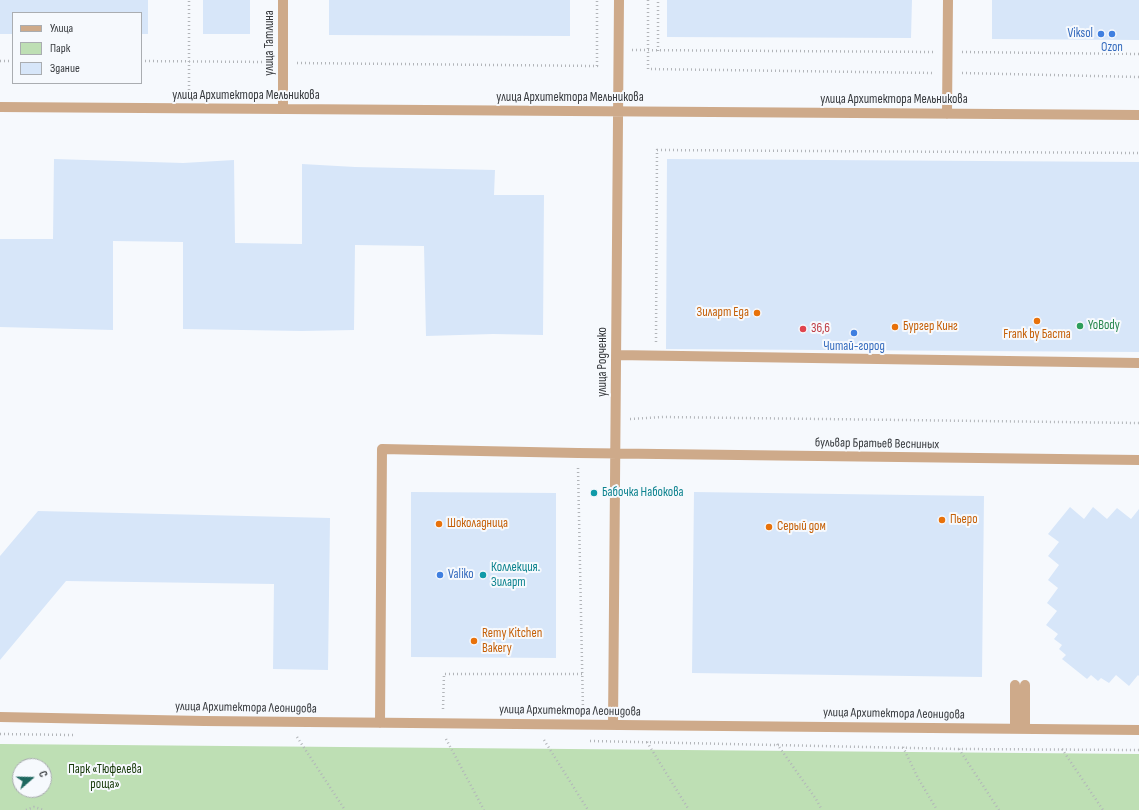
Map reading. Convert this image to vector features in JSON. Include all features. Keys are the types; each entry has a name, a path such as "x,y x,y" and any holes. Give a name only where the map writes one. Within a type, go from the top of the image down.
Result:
{"street":[{"name":"улица Татлина","path":"283,0 283,109"},
{"name":"улица Родченко","path":"613,725 618,0"},
{"path":"948,0 948,114"},
{"name":"улица Архитектора Мельникова","path":"0,107 1139,115"},
{"path":"616,355 1139,363"},
{"name":"бульвар Братьев Весниных","path":"380,723 382,449 615,454 1139,460"},
{"path":"1020,685 1020,729"},
{"name":"улица Архитектора Леонидова","path":"0,717 196,721 1139,730"}],"path":[{"path":"189,0 189,109"},
{"path":"142,61 597,66 597,0"},
{"path":"648,0 648,69 1139,77"},
{"path":"658,0 658,51"},
{"path":"618,50 1139,54"},
{"path":"0,61 12,61"},
{"path":"656,355 658,150 1139,153"},
{"path":"616,419 663,417 1139,423"},
{"path":"578,453 583,711"},
{"path":"443,710 444,674 582,674"},
{"path":"638,725 689,810"},
{"path":"0,734 78,735"},
{"path":"289,737 305,737"},
{"path":"297,737 345,810"},
{"path":"453,739 446,739 484,810"},
{"path":"536,740 552,740"},
{"path":"544,740 588,810"},
{"path":"584,741 1139,750"},
{"path":"777,744 816,799 822,810"},
{"path":"903,747 918,778 937,810"},
{"path":"959,748 999,810"},
{"path":"1061,749 1103,810"},
{"path":"26,810 34,807 44,810"}],"green space":[{"name":"Парк «Тюфелева роща»","path":"0,744 1139,754 1139,810 0,810"}],"building":[{"path":"0,0 148,0 148,34 142,34 142,12 12,12 12,34 0,34"},
{"path":"203,0 250,0 250,34 203,34"},
{"path":"329,0 570,0 570,36 329,35"},
{"path":"667,0 912,0 911,38 667,37"},
{"path":"992,0 1139,0 1139,40 992,39"},
{"path":"54,159 183,163 234,160 235,243 302,244 302,164 355,167 495,170 494,195 544,195 543,335 493,334 426,336 424,246 355,245 354,330 302,331 183,329 183,242 113,241 113,330 0,327 0,239 53,239"},
{"path":"667,159 1139,162 1139,352 666,349"},
{"name":"Коллекция. Зиларт","path":"411,492 556,493 556,658 411,657"},
{"path":"694,492 984,496 982,677 692,673"},
{"path":"1070,507 1084,519 1093,507 1107,519 1117,508 1131,519 1139,509 1139,676 1138,675 1129,686 1116,675 1109,683 1101,678 1098,681 1091,675 1087,679 1062,659 1066,655 1059,649 1062,645 1054,639 1058,634 1046,625 1057,611 1047,603 1058,588 1048,580 1059,565 1048,556 1059,542 1048,534"},
{"path":"38,511 330,518 328,670 273,669 274,584 66,581 0,660 0,556"}],"place":[{"name":"Viksol","path":"1101,34"},
{"name":"Ozon","path":"1112,34"},
{"name":"Зиларт Еда","path":"757,313"},
{"name":"Frank by Баста","path":"1037,321"},
{"name":"YoBody","path":"1080,326"},
{"name":"Бургер Кинг","path":"895,327"},
{"name":"36,6","path":"803,329"},
{"name":"Читай-город","path":"854,333"},
{"name":"Бабочка Набокова","path":"594,493"},
{"name":"Пьеро","path":"942,520"},
{"name":"Шоколадница","path":"439,524"},
{"name":"Серый дом","path":"769,527"},
{"name":"Valiko","path":"440,575"},
{"name":"Коллекция. Зиларт","path":"483,575"},
{"name":"Remy Kitchen Bakery","path":"474,641"}]}
